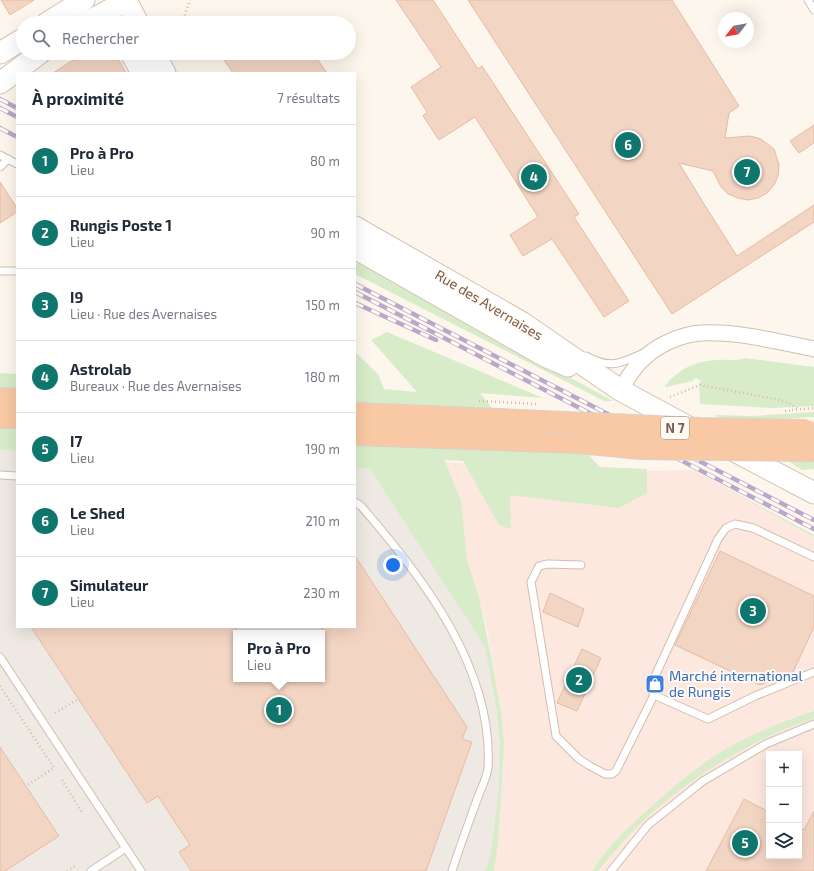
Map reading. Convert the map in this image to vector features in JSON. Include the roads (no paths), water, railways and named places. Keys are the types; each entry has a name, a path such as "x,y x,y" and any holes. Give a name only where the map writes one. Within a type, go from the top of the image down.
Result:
{"highway":[{"path":"0,399 16,400"},
{"name":"N 7","path":"356,414 700,429 812,437"},
{"path":"0,418 16,417"},
{"name":"N 7","path":"356,434 578,442 642,448 812,437"}],"main road":[{"path":"58,16 84,0"},
{"path":"98,15 126,0 134,16"},
{"path":"0,53 16,43"},
{"path":"3,81 30,60"},
{"path":"135,60 141,72"},
{"path":"158,60 164,72"},
{"name":"Rue des Avernaises","path":"356,228 522,323 620,390 644,404 814,493"},
{"name":"Rue des Avernaises","path":"356,249 545,356 620,390"}],"street":[{"path":"620,390 641,360 657,348 678,339 702,333 731,334 814,350"}],"lane":[{"path":"808,0 814,10"},
{"path":"0,156 16,164"},
{"path":"0,167 8,160"},
{"path":"0,270 16,271"},
{"path":"522,323 578,352 603,363 618,364 629,361 657,348"},
{"path":"0,475 16,476"},
{"path":"356,503 361,506 402,554 457,639 478,691 486,726 488,770 452,871"},
{"path":"814,557 753,528 735,524 726,528 718,540 650,687 654,695 708,719 754,696 814,672"},
{"path":"581,565 548,564 539,566 531,582 556,736 584,762 605,774 612,774 616,771 654,695"},
{"path":"0,657 141,871"},
{"path":"611,871 648,825 703,781 766,744 814,724"},
{"path":"91,871 126,848"}],"railway":[{"path":"0,99 16,107"},
{"path":"0,108 16,116"},
{"path":"0,128 16,136"},
{"path":"356,285 814,520"},
{"path":"356,293 814,529"},
{"path":"356,303 436,340"}],"place":[{"name":"Le Shed","path":"628,145"},
{"name":"Simulateur","path":"747,172"},
{"name":"Astrolab","path":"534,177"},
{"name":"I9","path":"753,611"},
{"name":"Rungis Poste 1","path":"579,680"},
{"name":"Marché international de Rungis","path":"655,684"},
{"name":"Pro à Pro","path":"279,710"},
{"name":"I7","path":"745,843"}]}
